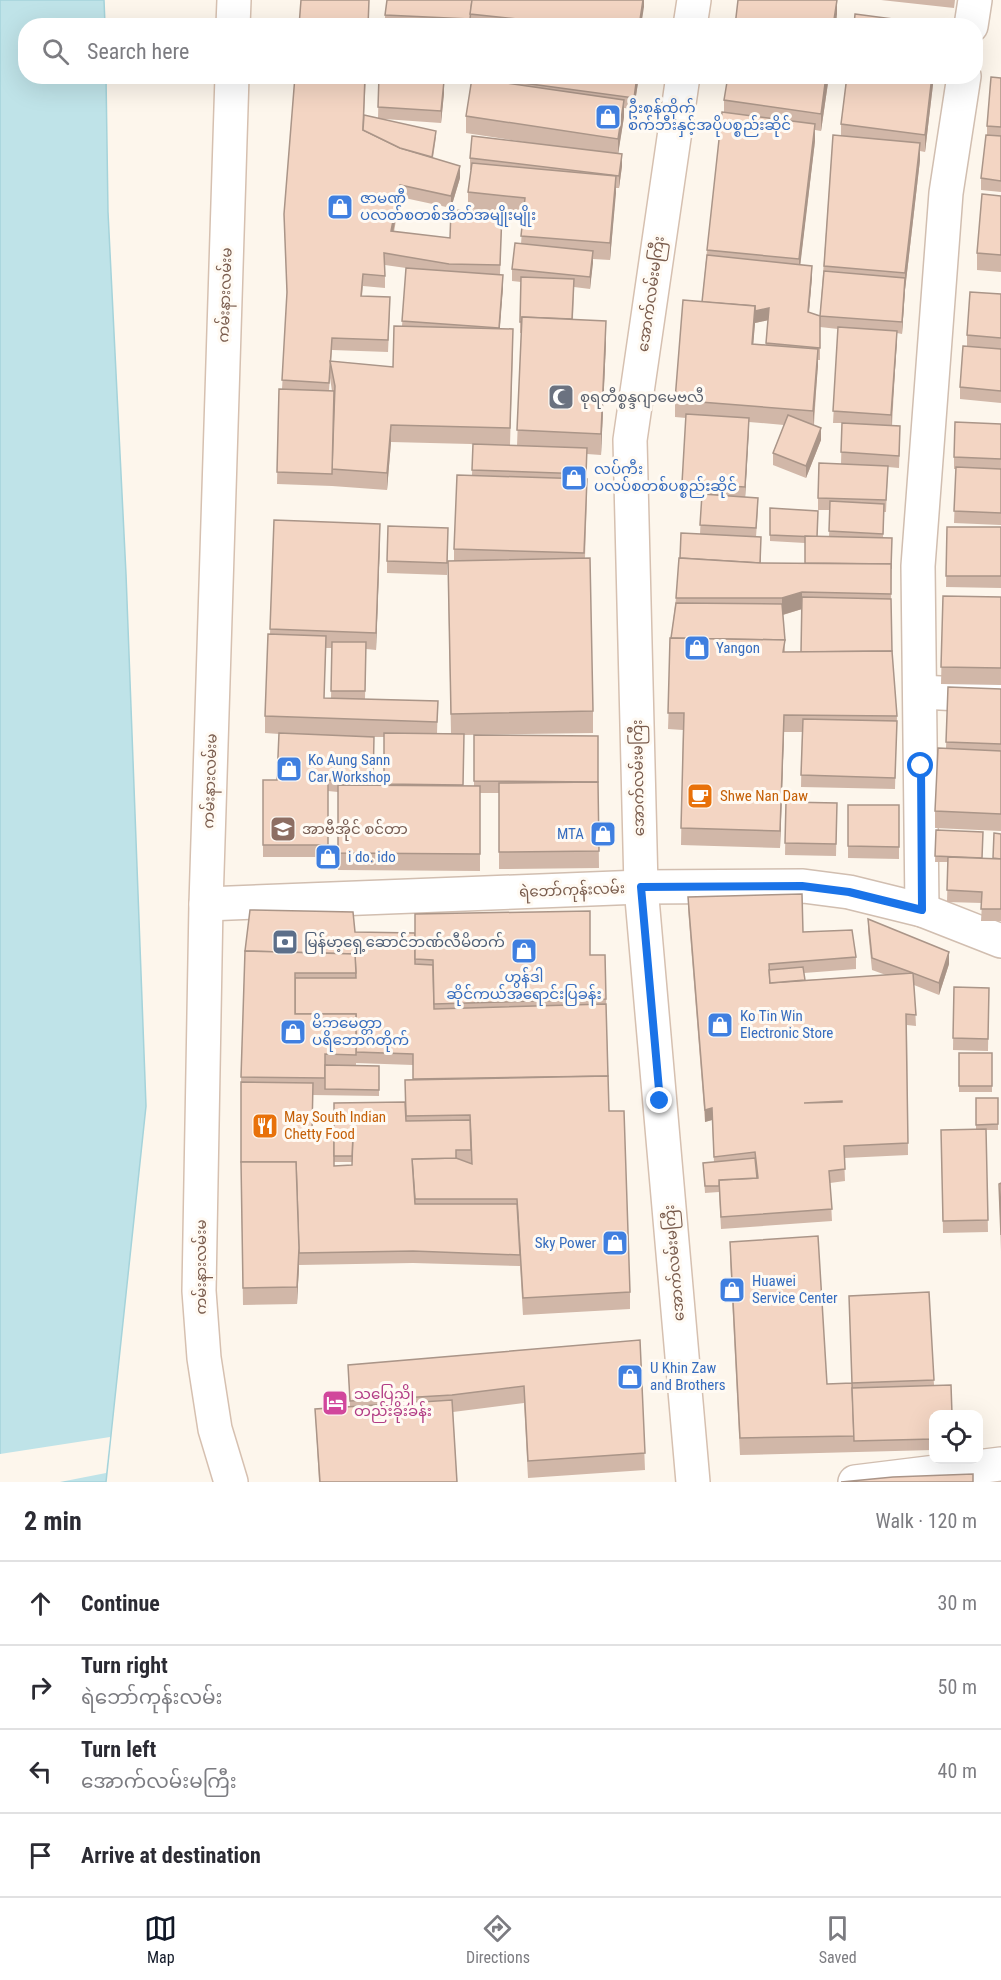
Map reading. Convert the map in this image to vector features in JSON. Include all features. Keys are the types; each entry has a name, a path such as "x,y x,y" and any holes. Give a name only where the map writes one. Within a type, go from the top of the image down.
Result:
{"main road":[{"path":"233,18 234,0"},
{"path":"691,18 694,0"},
{"path":"973,18 975,0"},
{"name":"ကမ်းနားလမ်းမ","path":"231,1482 215,1429 204,1358 199,1291 207,903 232,84"},
{"name":"အောက်လမ်းမကြီး","path":"682,84 630,440 641,887 693,1482"},
{"path":"922,910 920,542 946,193 963,84"},
{"path":"920,692 1001,696"},
{"name":"ရဲဘော်ကုန်းလမ်း","path":"207,903 641,887 802,886 849,892 922,910 1001,941"},
{"path":"855,1482 1001,1464"}],"water":[{"path":"0,0 104,0 105,18 18,18 18,84 106,84 108,212 126,574 146,1106 106,1482 0,1482"}],"pier":[{"path":"110,1437 106,1473 60,1482 0,1482 0,1454"}],"building":[{"path":"301,0 369,0 368,18 300,18"},
{"path":"387,0 472,0 470,18 385,15"},
{"path":"472,0 643,0 640,18 508,18 470,14"},
{"path":"738,0 837,0 834,18 736,18"},
{"path":"855,14 886,18 855,18"},
{"path":"991,77 1001,78 1001,127 987,126"},
{"path":"294,84 365,84 363,130 400,148 460,166 451,196 400,185 391,231 450,238 451,210 502,212 500,265 449,264 384,253 385,276 363,274 361,296 390,297 388,340 332,338 329,383 282,380 287,292 284,214"},
{"path":"379,84 444,84 441,111 378,107"},
{"path":"471,84 513,84 624,100 618,139 466,116"},
{"path":"531,84 636,84 634,98"},
{"path":"727,84 825,84 821,114 724,100"},
{"path":"846,84 931,84 925,135 841,124"},
{"path":"722,112 815,124 799,259 707,250"},
{"path":"364,115 436,131 432,157 400,148 363,130"},
{"path":"833,135 920,143 905,273 824,266"},
{"path":"986,135 1001,136 1001,181 981,178"},
{"path":"472,136 622,154 619,176 470,158"},
{"path":"472,163 616,176 610,243 521,236 525,198 468,192"},
{"path":"982,194 1001,196 1001,255 977,253"},
{"path":"515,243 593,251 590,277 512,269"},
{"path":"707,255 812,266 808,312 820,316 820,348 766,343 769,308 755,311 755,306 702,302"},
{"path":"406,268 503,275 499,328 402,321"},
{"path":"824,271 905,278 902,322 820,316"},
{"path":"521,277 574,279 572,319 522,317 522,322 520,322"},
{"path":"970,292 1001,294 1001,338 967,335"},
{"path":"683,300 755,306 752,344 818,349 813,411 675,400"},
{"name":"စုရတီစ္စန္ဒဂျာမေဗလီ","path":"522,317 606,321 601,434 517,430"},
{"path":"394,326 513,329 510,428 391,425 387,473 332,469 335,386 330,361 393,367"},
{"path":"838,327 897,331 891,415 833,411"},
{"path":"963,346 1001,349 1001,391 960,387"},
{"path":"279,389 334,391 332,474 277,472"},
{"path":"686,414 749,418 745,487 682,483"},
{"path":"788,415 821,428 806,466 773,453"},
{"path":"955,422 1001,424 1001,459 954,457"},
{"path":"842,423 900,426 899,456 841,452"},
{"path":"473,444 587,448 586,474 472,470"},
{"path":"819,463 888,466 886,500 818,498"},
{"path":"956,467 1001,469 1001,513 954,511"},
{"path":"457,475 587,479 584,553 454,549"},
{"path":"702,494 758,498 756,528 700,525"},
{"path":"830,501 884,504 883,534 829,531"},
{"path":"770,508 818,511 817,537 770,535"},
{"path":"274,520 380,524 376,633 270,629"},
{"path":"388,526 448,528 447,563 387,561"},
{"path":"947,527 1001,527 1001,576 946,576"},
{"path":"681,533 761,537 760,563 680,558"},
{"path":"805,536 892,538 891,569 891,564 805,563"},
{"path":"590,558 593,711 451,714 448,561"},
{"path":"679,558 760,563 891,564 891,594 802,592 782,598 676,598"},
{"path":"943,596 1001,597 1001,668 941,667"},
{"path":"802,597 891,599 892,651 801,652"},
{"path":"676,603 782,604 785,640 671,638"},
{"path":"268,634 326,636 324,698 438,701 437,722 265,716"},
{"path":"670,638 785,640 783,652 892,651 897,716 784,715 780,831 681,828 684,713 668,713"},
{"path":"332,642 366,642 365,691 331,691"},
{"path":"948,687 1001,689 1001,744 946,742"},
{"path":"803,719 897,721 895,778 801,775"},
{"path":"279,733 374,737 373,784 328,780 328,845 263,845 263,780 277,780"},
{"path":"384,733 464,734 463,785 384,784"},
{"path":"474,735 598,736 598,782 474,781"},
{"path":"938,748 1001,751 1001,814 935,811"},
{"path":"598,782 599,851 499,852 499,783"},
{"path":"338,785 480,786 480,854 338,853"},
{"path":"786,802 837,803 836,844 785,843"},
{"path":"848,805 899,805 899,847 848,846"},
{"path":"936,830 983,832 982,858 935,856"},
{"path":"994,833 1001,834 1001,859 993,858"},
{"path":"948,857 1001,859 1001,909 981,909 982,892 947,890"},
{"path":"802,894 803,932 852,930 856,957 769,964 770,983 913,973 916,1015 906,1014 908,1143 844,1146 845,1169 829,1171 832,1209 721,1217 719,1180 758,1178 755,1152 714,1157 712,1108 705,1110 688,897"},
{"path":"250,910 353,912 355,932 415,933 415,964 433,965 434,1009 606,1004 608,1076 413,1079 413,1054 356,1052 356,1014 295,1014 295,978 356,978 355,954 245,951"},
{"path":"590,911 590,955 605,955 606,999 434,1004 433,960 415,959 415,914"},
{"path":"868,919 949,952 939,983 872,958"},
{"path":"245,951 355,954 356,973 295,973 295,1014 356,1014 356,1055 325,1054 325,1078 241,1077"},
{"path":"803,967 805,980 770,983 769,970"},
{"path":"954,987 989,988 988,1039 953,1038"},
{"path":"959,1053 992,1053 992,1086 959,1086"},
{"path":"325,1065 379,1066 379,1090 325,1089"},
{"path":"608,1076 609,1111 624,1111 630,1292 523,1298 517,1199 415,1199 412,1159 456,1158 472,1164 470,1115 406,1116 405,1080"},
{"path":"241,1082 313,1083 312,1130 334,1131 334,1103 405,1102 406,1121 470,1120 471,1150 456,1150 456,1158 412,1159 415,1204 517,1204 520,1255 413,1251 299,1253 296,1162 241,1162","holes":["353,1130 352,1165 334,1166 334,1131"]},
{"path":"976,1098 998,1098 998,1124 976,1125"},
{"path":"986,1129 988,1220 943,1221 941,1130"},
{"path":"334,1136 353,1136 352,1156 334,1156"},
{"path":"755,1158 757,1178 719,1180 719,1186 705,1186 703,1163"},
{"path":"241,1162 296,1162 299,1248 297,1287 243,1288"},
{"path":"1001,1183 1001,1235 999,1184"},
{"path":"818,1236 827,1384 852,1383 854,1436 740,1438 730,1242"},
{"path":"929,1292 934,1380 852,1383 849,1296"},
{"path":"640,1340 645,1453 528,1461 524,1386 452,1395 350,1401 348,1365"},
{"path":"951,1385 952,1410 929,1410 929,1439 854,1441 852,1388"},
{"path":"452,1400 457,1482 320,1482 315,1409"},
{"path":"973,1474 973,1482 841,1482 893,1477"}],"place":[{"name":"ဦးစွန်ထိုက် စက်ဘီးနှင့်အပိုပစ္စည်းဆိုင်","path":"608,117"},
{"name":"ဇာမဏီ ပလတ်စတစ်အိတ်အမျိုးမျိုး","path":"340,207"},
{"name":"စုရတီစ္စန္ဒဂျာမေဗလီ","path":"561,397"},
{"name":"လပ်ကီး ပလပ်စတစ်ပစ္စည်းဆိုင်","path":"574,478"},
{"name":"Yangon","path":"697,648"},
{"name":"Ko Aung Sann Car Workshop","path":"289,769"},
{"name":"Shwe Nan Daw","path":"700,796"},
{"name":"အာဗီအိုင် စင်တာ","path":"283,829"},
{"name":"MTA","path":"603,834"},
{"name":"i do. ido","path":"328,857"},
{"name":"မြန်မာ့ရှေ့ဆောင်ဘဏ်လီမိတက်","path":"285,942"},
{"name":"ဟွန်ဒါ ဆိုင်ကယ်အရောင်းပြခန်း","path":"524,951"},
{"name":"Ko Tin Win Electronic Store","path":"720,1025"},
{"name":"မိဘမေတ္တာ ပရိဘောဂတိုက်","path":"293,1032"},
{"name":"May South Indian Chetty Food","path":"265,1126"},
{"name":"Sky Power","path":"615,1243"},
{"name":"Huawei Service Center","path":"732,1290"},
{"name":"U Khin Zaw and Brothers","path":"630,1377"},
{"name":"သပြေညို တည်းခိုးခန်း","path":"335,1403"}],"route":[{"path":"660,1101 641,887 802,886 849,892 922,910 921,766"}]}
